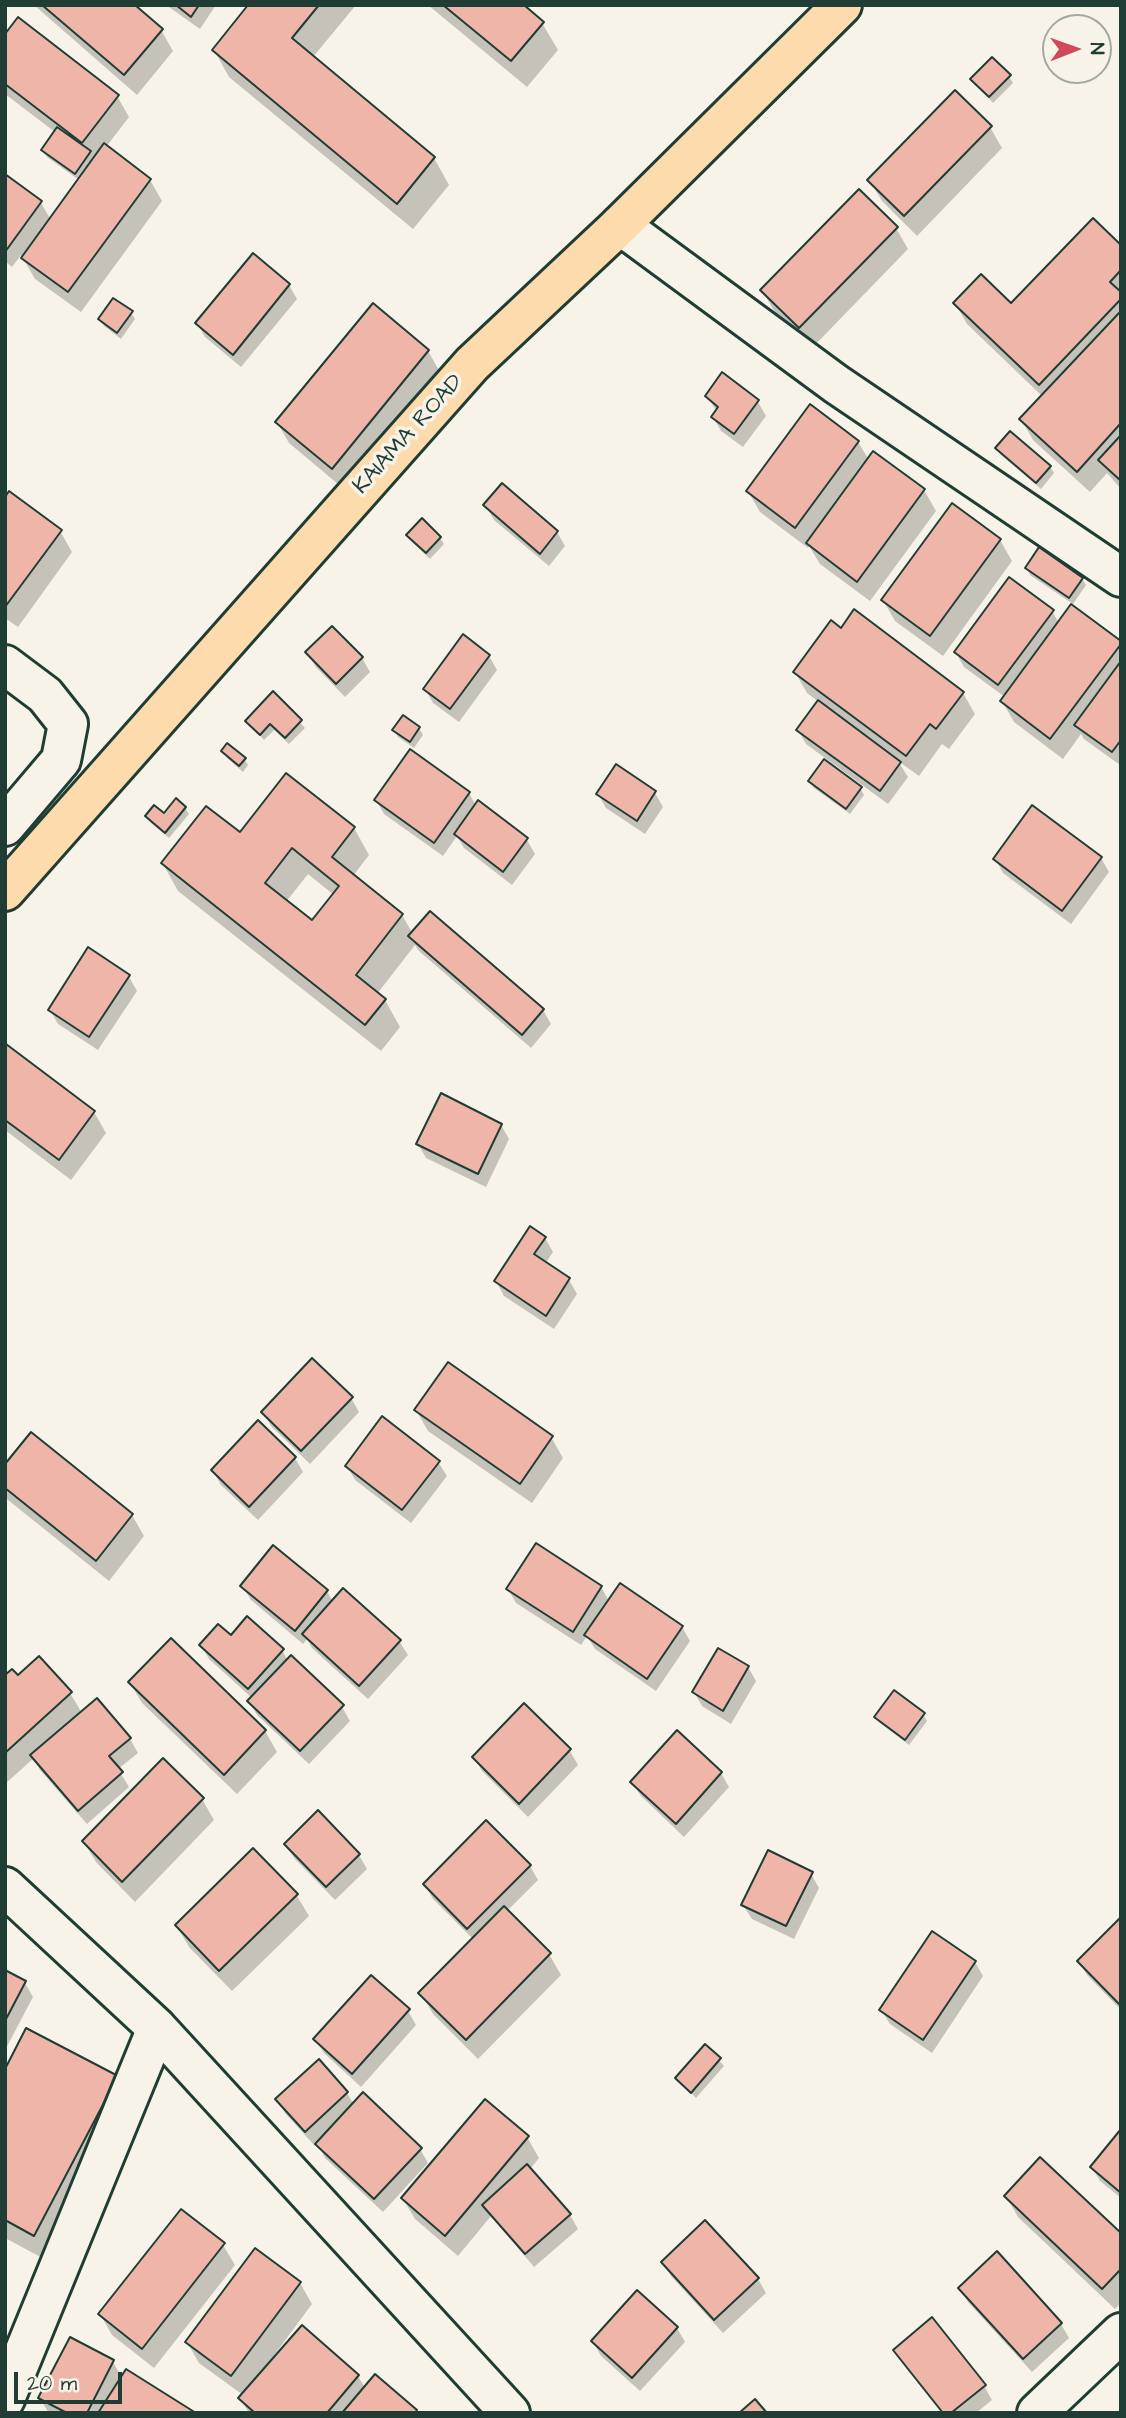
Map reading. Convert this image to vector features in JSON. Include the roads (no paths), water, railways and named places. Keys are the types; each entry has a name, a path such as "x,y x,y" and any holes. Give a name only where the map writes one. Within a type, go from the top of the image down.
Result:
{"highway":[{"name":"KAIAMA ROAD","path":"5,891 472,363 620,225 842,5"}],"street":[{"path":"620,225 836,384 1121,576"},
{"path":"5,665 45,695 68,724 61,760 5,826"},
{"path":"5,1887 156,2028 489,2405"},
{"path":"5,2399 156,2028"},
{"path":"1037,2413 1121,2333"}]}
